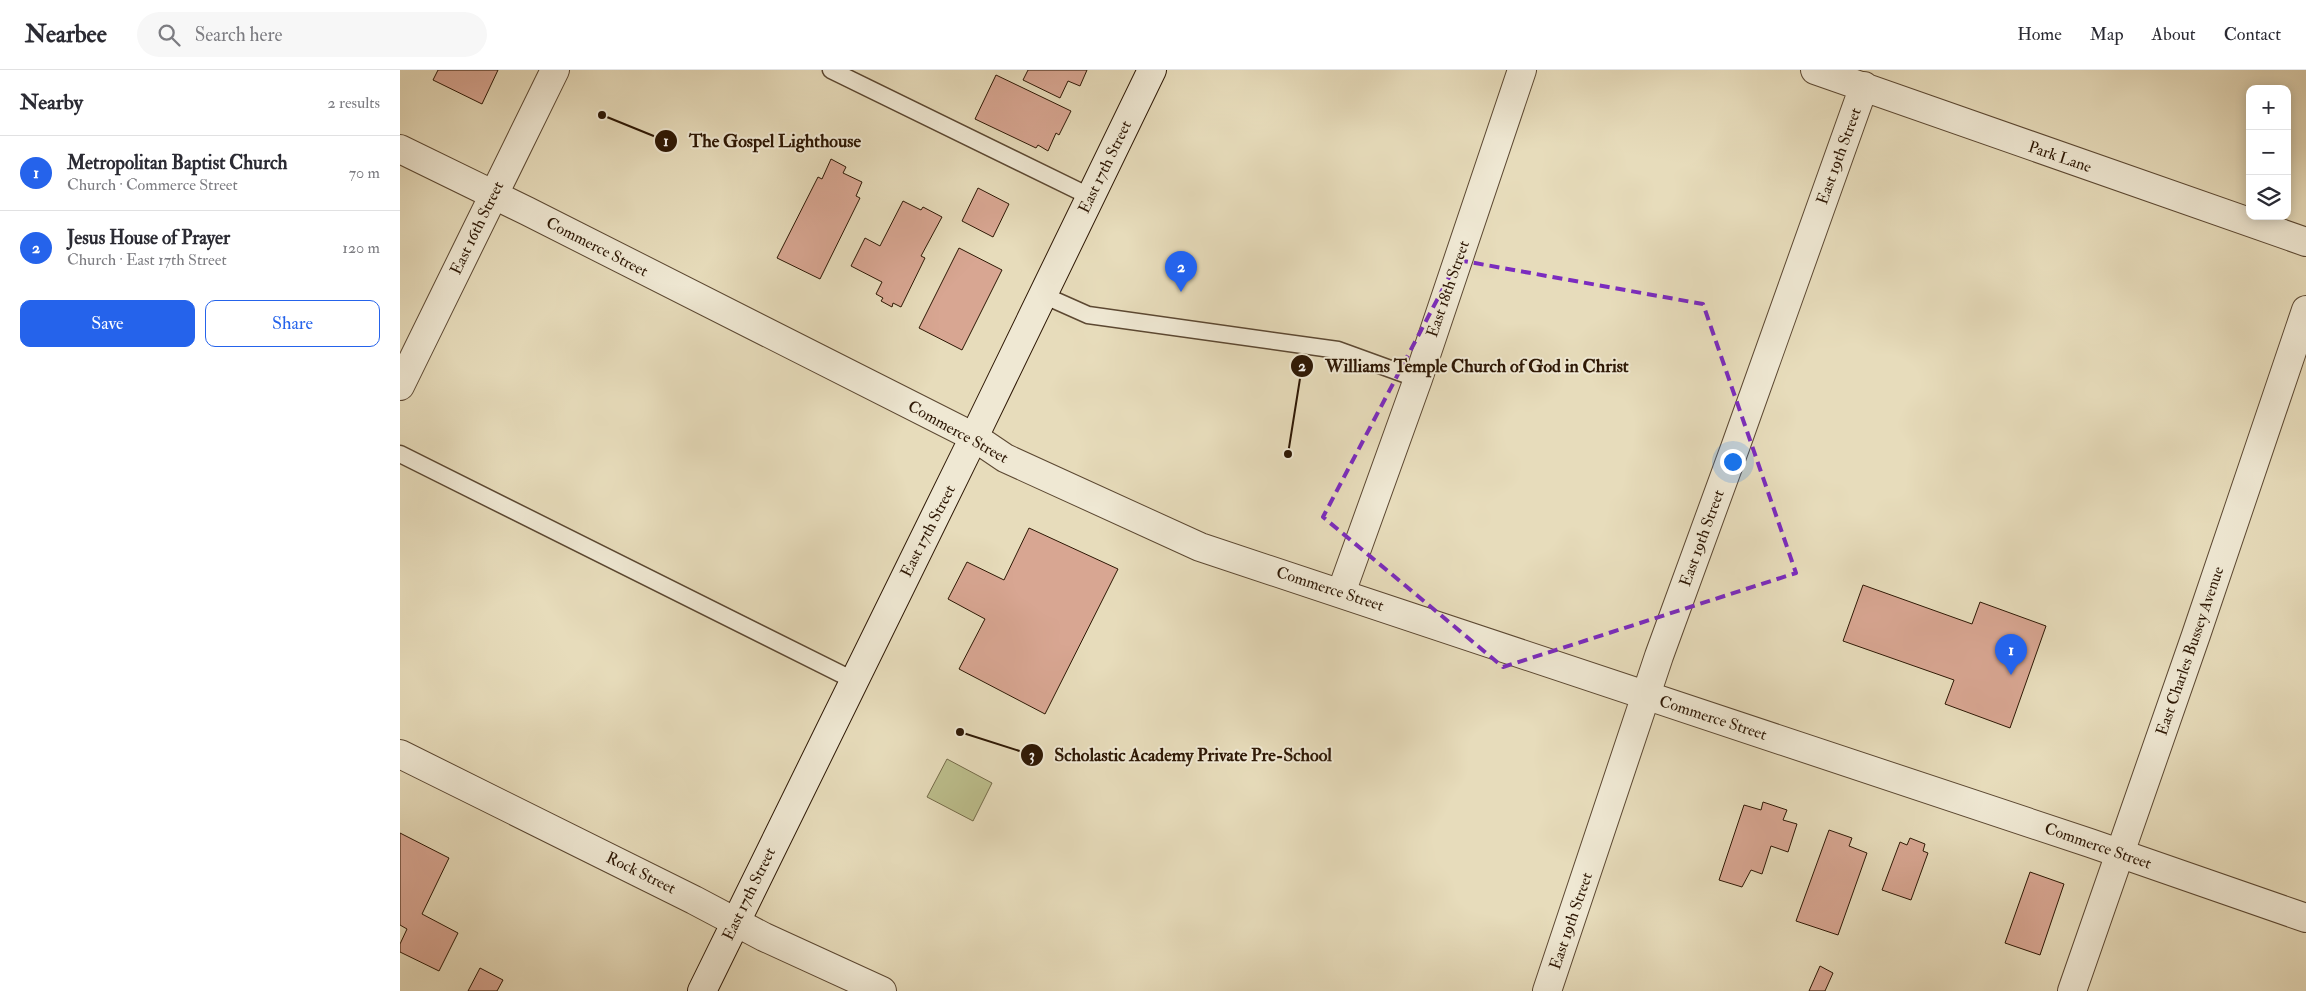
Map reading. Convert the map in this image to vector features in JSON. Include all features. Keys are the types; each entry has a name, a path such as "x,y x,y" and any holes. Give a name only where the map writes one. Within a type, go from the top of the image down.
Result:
{"street":[{"name":"East 16th Street","path":"400,386 555,70"},
{"name":"East 17th Street","path":"702,991 1152,70"},
{"name":"East 18th Street","path":"1341,593 1418,379 1522,70"},
{"name":"Park Lane","path":"1815,70 2133,183 2306,242"},
{"name":"East 19th Street","path":"1547,991 1646,696 1864,86"},
{"name":"Commerce Street","path":"400,149 974,437 1005,458 1200,547 2120,854 2306,918"},
{"name":"East Charles Bussey Avenue","path":"2072,991 2306,310"},
{"name":"Rock Street","path":"400,754 764,937 882,991"}],"lane":[{"path":"831,70 1091,197"},
{"path":"1043,295 1088,315 1338,350 1418,379"},
{"path":"400,454 853,680"}],"highlighted area":[{"path":"1458,260 1703,304 1796,573 1503,667 1323,517"}],"green space":[{"path":"947,759 992,783 973,821 927,797"}],"building":[{"path":"438,70 498,70 482,104 433,80"},
{"path":"1028,70 1087,70 1080,86 1068,81 1060,98 1023,80"},
{"path":"996,75 1071,111 1059,135 1056,133 1048,151 1038,145 1036,148 975,119"},
{"path":"831,159 846,167 843,173 862,182 856,196 860,198 820,279 777,258 818,177 822,179"},
{"path":"978,188 1009,204 993,237 962,221"},
{"path":"903,201 921,210 923,207 942,217 921,256 925,258 901,307 893,303 892,307 881,301 883,298 876,294 882,282 851,266 865,238 880,246"},
{"path":"959,248 1002,270 962,350 919,328"},
{"path":"1029,528 1118,569 1045,714 959,669 985,619 948,599 967,562 1004,580"},
{"path":"1863,585 1972,624 1980,602 2046,626 2010,728 1945,704 1954,680 1843,641"},
{"path":"1763,802 1787,810 1783,820 1797,824 1788,852 1771,846 1762,874 1751,870 1742,887 1719,880 1744,805 1761,810"},
{"path":"1829,830 1852,838 1849,846 1867,853 1838,935 1796,921"},
{"path":"400,833 449,858 422,914 458,933 439,971 400,952 400,944 407,929 400,925"},
{"path":"1910,838 1925,844 1923,851 1928,853 1911,900 1882,890 1900,842 1907,845"},
{"path":"2030,872 2064,884 2040,955 2005,943"},
{"path":"1820,966 1833,973 1825,991 1809,991"},
{"path":"480,968 503,980 497,991 468,991"}],"place":[{"name":"The Gospel Lighthouse","path":"602,115"},
{"name":"Jesus House of Prayer","path":"1181,292"},
{"name":"Williams Temple Church of God in Christ","path":"1288,454"},
{"name":"Metropolitan Baptist Church","path":"2011,675"},
{"name":"Scholastic Academy Private Pre-School","path":"960,732"}]}
